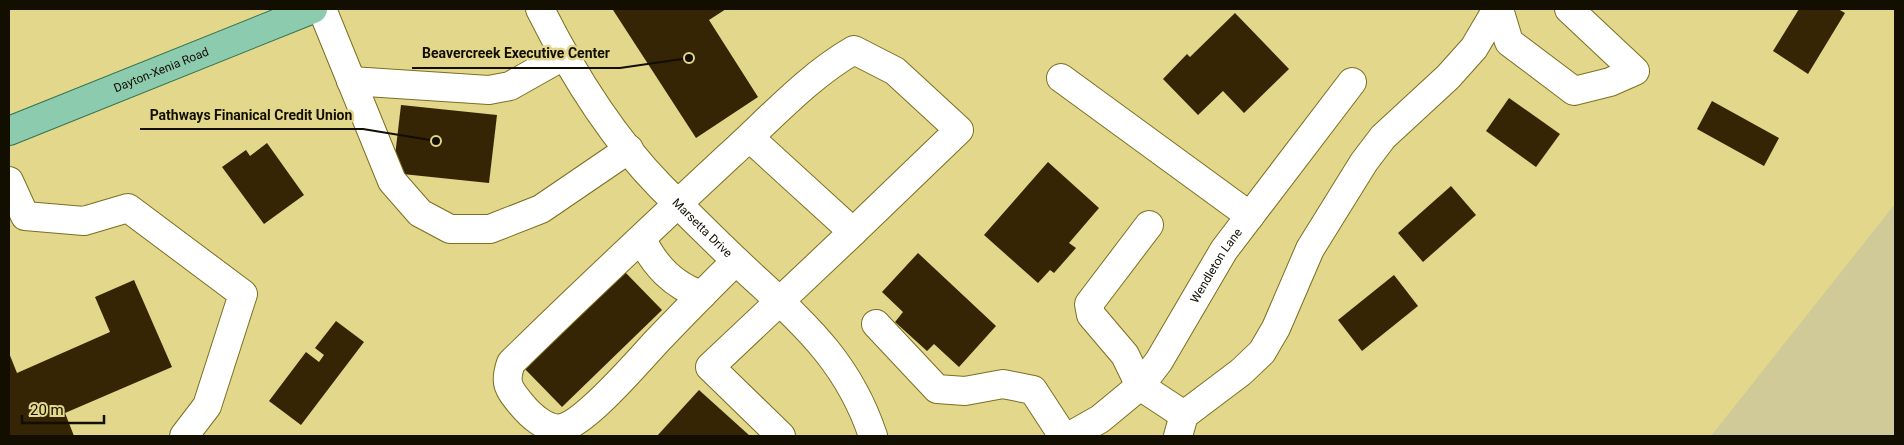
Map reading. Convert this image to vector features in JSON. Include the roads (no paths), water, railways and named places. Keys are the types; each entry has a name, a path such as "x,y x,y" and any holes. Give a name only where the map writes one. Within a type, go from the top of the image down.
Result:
{"main road":[{"name":"Dayton-Xenia Road","path":"9,131 313,9"}],"street":[{"path":"322,9 392,181 420,213 450,229 490,229 541,209 629,149"},
{"name":"Marsetta Drive","path":"540,9 588,95 629,149 678,204 807,327 832,356 852,388 873,436"},
{"path":"1498,9 1509,42 1574,92 1636,72 1569,9"},
{"path":"1149,225 1089,304 1091,314 1125,355 1140,386 1181,426 1262,352 1276,328 1310,249 1364,162 1383,137 1448,77 1474,48 1498,9"},
{"path":"736,261 608,392 585,414 564,428 552,428 540,422 524,408 511,391 506,378 511,363 828,65 854,50 895,71 959,130 710,367 781,436"},
{"path":"351,81 489,90 510,86 565,55"},
{"path":"1062,78 1250,216"},
{"name":"Wendleton Lane","path":"1070,436 1100,419 1140,386 1160,361 1224,250 1352,82"},
{"path":"750,138 854,232"},
{"path":"9,181 25,216 84,221 128,208 243,294 207,406 188,435"},
{"path":"642,239 650,255 666,274 686,290 702,295"},
{"path":"876,324 937,388 965,391 1003,384 1033,390 1063,436"}],"place":[{"name":"Beavercreek Executive Center","path":"689,58"},
{"name":"Pathways Finanical Credit Union","path":"436,141"}]}
